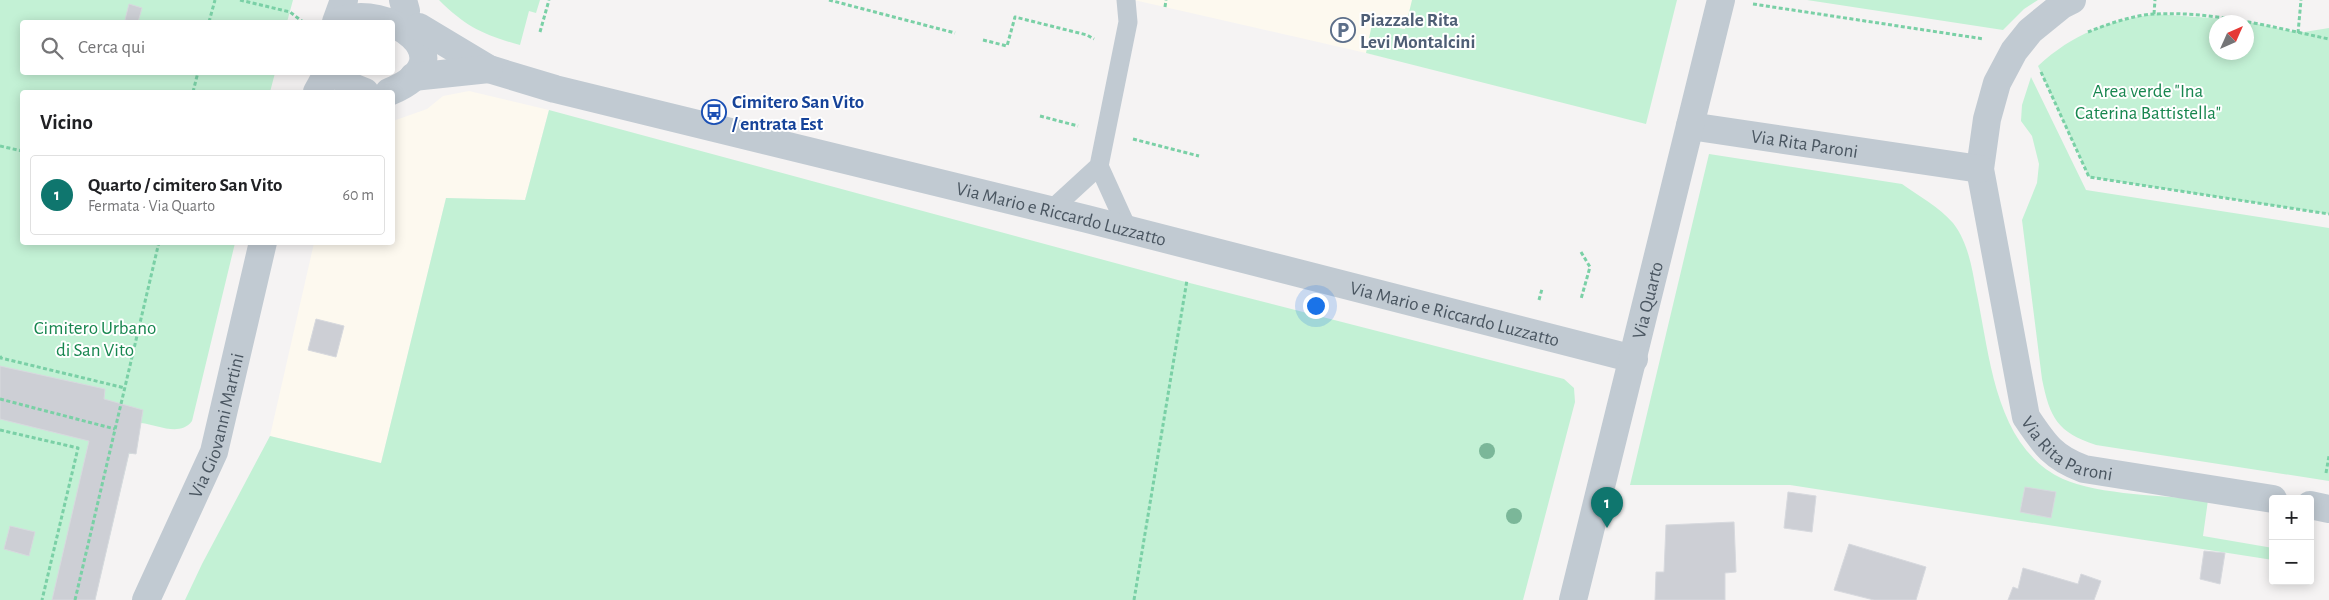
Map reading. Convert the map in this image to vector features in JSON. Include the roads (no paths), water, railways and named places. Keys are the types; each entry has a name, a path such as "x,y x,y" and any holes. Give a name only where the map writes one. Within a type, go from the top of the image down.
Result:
{"street":[{"path":"337,20 344,0"},
{"name":"Via Mario e Riccardo Luzzatto","path":"338,20 344,13 357,5 371,0 386,1 409,13 489,69 555,89 1050,210 1634,360"},
{"name":"Via Rita Paroni","path":"2072,0 2062,5 2030,31 2014,51 1997,83 1987,119 1980,168 2026,417 2047,448 2064,462 2084,469 2269,498"},
{"name":"Via Quarto","path":"1574,600 1690,126 1733,1"},
{"path":"393,90 406,84 413,77 418,69 423,52 422,35 409,13"},
{"name":"Via Mario e Riccardo Luzzatto","path":"413,77 489,69"},
{"path":"318,90 326,75"},
{"path":"340,75 350,86 360,90"},
{"name":"Via Rita Paroni","path":"1690,126 1980,168"},
{"name":"Via Giovanni Martini","path":"146,600 214,452 262,245"},
{"path":"2314,506 2329,509"}],"lane":[{"path":"1050,210 1098,166 1128,22 1126,0"},
{"path":"1098,166 1128,230"}],"place":[{"name":"Piazzale Rita Levi Montalcini","path":"1343,30"},
{"name":"Cimitero San Vito / entrata Est","path":"714,112"},
{"name":"Quarto / cimitero San Vito","path":"1607,528"}],"park label":[{"name":"Area verde \"Ina Caterina Battistella\"","path":"2148,101"},
{"name":"Cimitero Urbano di San Vito","path":"95,338"}]}
